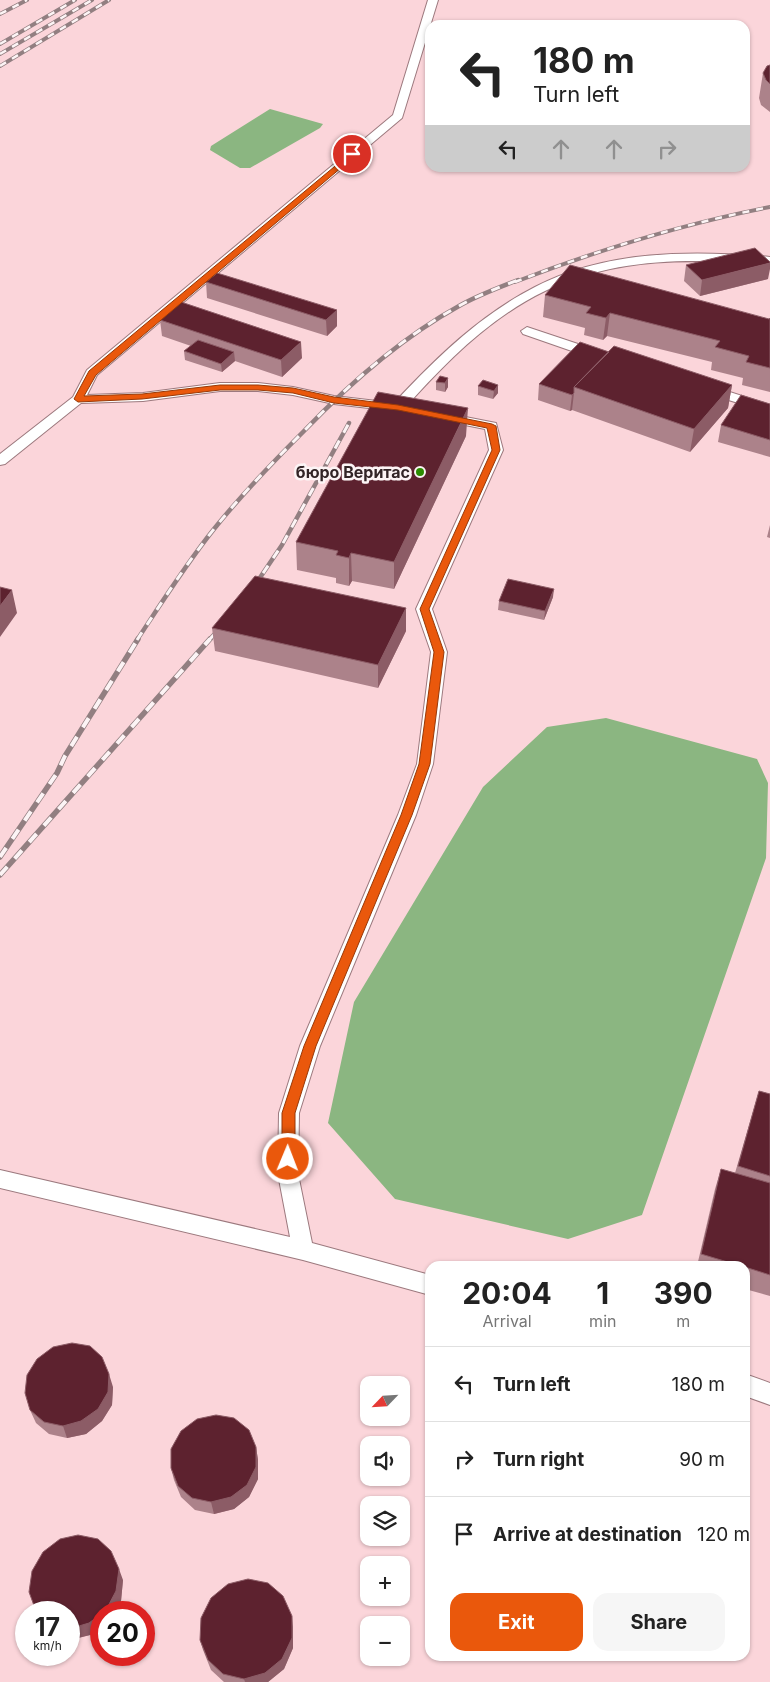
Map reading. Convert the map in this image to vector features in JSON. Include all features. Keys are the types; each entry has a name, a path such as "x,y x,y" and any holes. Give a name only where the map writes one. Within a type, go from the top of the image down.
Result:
{"lane":[{"path":"427,20 433,0"},
{"path":"0,461 78,399 92,373 398,116 425,27"},
{"path":"398,407 430,372 489,320 514,303 563,278 598,267 639,260 702,258 770,261"},
{"path":"527,331 612,360"},
{"path":"696,386 770,408"},
{"path":"78,399 142,397 220,387 258,387 293,391 334,400 398,407 492,426 496,450 424,609 439,652 425,764 407,815 310,1046 289,1113 288,1174 303,1250"},
{"path":"0,1179 303,1250 425,1284"},
{"path":"750,1387 770,1394"}],"shaded area":[{"path":"0,0 770,0 770,1682 0,1682"},
{"path":"270,109 323,124 320,128 250,168 240,168 210,150 211,146"},
{"path":"606,718 757,759 768,783 766,858 642,1215 568,1239 395,1199 328,1123 354,1002 483,787 547,727"}],"building":[{"path":"770,65 770,84 763,73 767,66"},
{"path":"755,248 770,263 702,280 686,265"},
{"path":"570,265 770,318 770,368 746,362 749,356 715,347 720,341 610,313 606,318 586,313 591,307 545,295"},
{"path":"217,273 337,310 326,320 206,282"},
{"path":"181,302 301,342 281,360 160,320"},
{"path":"198,340 234,352 221,364 184,351"},
{"path":"580,342 609,352 574,387 574,393 572,395 539,384"},
{"path":"614,346 732,385 694,429 574,387"},
{"path":"440,376 448,378 445,383 436,382"},
{"path":"483,380 498,385 494,391 478,386"},
{"path":"378,392 468,408 394,562 351,553 349,558 336,555 338,551 296,542"},
{"path":"741,395 770,404 770,440 721,425"},
{"path":"255,576 406,608 378,665 212,628"},
{"path":"508,579 554,589 545,611 499,601"},
{"path":"0,587 12,590 0,606"},
{"path":"759,1091 770,1094 770,1176 738,1166"},
{"path":"721,1169 770,1183 770,1275 750,1269 750,1261 724,1261 701,1254"},
{"path":"72,1343 90,1346 102,1357 109,1374 108,1392 98,1409 81,1421 63,1426 44,1422 30,1410 25,1393 27,1375 37,1359 53,1347"},
{"path":"216,1415 234,1418 249,1430 256,1447 256,1467 247,1485 231,1497 211,1502 192,1498 178,1486 171,1468 171,1449 181,1431 197,1419"},
{"path":"78,1535 98,1539 111,1551 119,1569 116,1591 111,1601 90,1601 90,1622 80,1626 80,1601 32,1601 29,1592 32,1571 43,1552 60,1539"},
{"path":"248,1579 268,1583 283,1596 292,1616 292,1638 282,1659 265,1673 244,1679 223,1674 208,1660 200,1640 201,1618 211,1598 228,1584"}],"railway":[{"path":"0,14 27,0"},
{"path":"0,44 75,0"},
{"path":"0,54 92,0"},
{"path":"0,66 109,0"},
{"path":"515,282 577,259 641,239 705,221 770,207"},
{"path":"137,640 184,569 225,516 269,466 321,413 377,362 417,332 473,298 518,280"},
{"path":"253,588 282,545 349,423"},
{"path":"209,640 223,625"},
{"path":"0,857 57,773 65,756 138,639"},
{"path":"0,875 210,639"}],"place":[{"name":"бюро Веритас","path":"420,472"}],"route":[{"path":"288,1159 289,1113 310,1046 407,815 425,764 439,652 424,609 496,450 492,426 398,407 334,400 293,391 258,387 220,387 142,397 78,399 92,373 352,154"}]}
